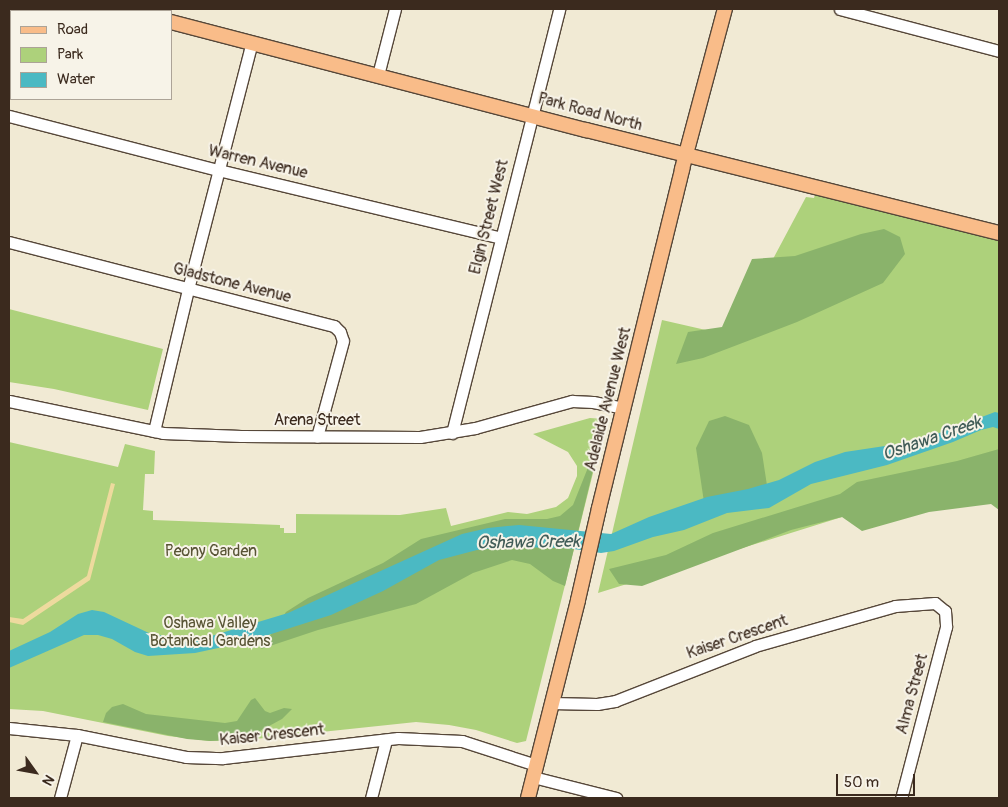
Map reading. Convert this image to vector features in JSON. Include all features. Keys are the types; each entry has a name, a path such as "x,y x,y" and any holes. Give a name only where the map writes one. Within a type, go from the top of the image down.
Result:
{"main road":[{"name":"Adelaide Avenue West","path":"528,798 686,155 725,9"},
{"name":"Park Road North","path":"172,22 686,155 999,232"}],"street":[{"path":"378,75 395,9"},
{"name":"Elgin Street West","path":"452,433 559,9"},
{"path":"840,9 999,51"},
{"path":"154,431 188,289 252,42"},
{"name":"Warren Avenue","path":"9,116 218,170 501,238"},
{"name":"Gladstone Avenue","path":"9,242 334,326 340,332 343,341 317,437"},
{"name":"Arena Street","path":"9,401 154,431 186,434 317,437 420,437 452,433 572,402 593,402 624,408"},
{"name":"Kaiser Crescent","path":"551,703 596,704 615,701 763,643 895,606 935,603"},
{"name":"Alma Street","path":"902,798 946,627 946,611 935,603"},
{"name":"Kaiser Crescent","path":"9,728 77,735 155,752 223,758 398,738 462,741 535,771 616,798"},
{"path":"60,798 77,735"},
{"path":"371,798 386,740"}],"green space":[{"path":"818,185 999,233 999,494 842,517 598,593 662,320 732,336 806,197 814,198"},
{"path":"884,229 900,237 905,254 883,283 797,322 703,358 676,364 688,332 722,327 752,259 795,256 861,234"},
{"path":"9,309 163,349 148,410 54,389 9,382"},
{"path":"725,416 749,425 762,453 768,492 705,509 696,448 709,421"},
{"name":"Oshawa Valley Botanical Gardens","path":"590,418 603,419 600,445 526,741 517,743 476,730 416,722 255,739 210,741 168,736 43,711 9,709 9,442 118,467 125,444 155,451 154,474 145,474 143,510 153,511 153,520 280,525 280,528 284,528 284,533 296,533 296,514 400,515 446,508 451,526 508,512 527,514 556,507 568,498 577,476 577,466 568,452 533,434"},
{"path":"999,449 999,510 991,504 929,512 862,531 842,517 791,530 642,586 619,584 609,569 666,555 713,533 840,494 857,482 957,461"},
{"path":"589,465 593,470 565,586 553,581 530,564 512,560 473,573 416,604 318,630 261,649 286,612 308,598 383,563 421,539 505,519 547,519 560,516 573,505"},
{"path":"255,698 265,711 270,713 284,708 292,709 282,719 256,733 255,739 210,741 187,739 103,722 106,713 112,707 123,704 146,714 225,723 237,721 251,700"}],"sand":[{"path":"111,483 115,484 90,580 23,625 9,622 9,617 23,619 87,576"}],"water":[{"name":"Oshawa Creek","path":"995,412 999,413 999,429 993,427 981,430 887,465 811,484 769,508 727,513 684,530 653,537 614,551 601,553 567,548 506,547 477,550 439,560 383,591 331,615 246,642 195,653 148,656 135,652 112,639 98,635 84,635 9,668 9,651 50,632 78,614 92,610 104,612 151,634 180,638 208,637 288,613 462,534 488,528 519,525 611,534 649,517 707,497 748,489 779,480 815,462 845,452 918,441"}],"park label":[{"name":"Peony Garden","path":"211,551"}]}
